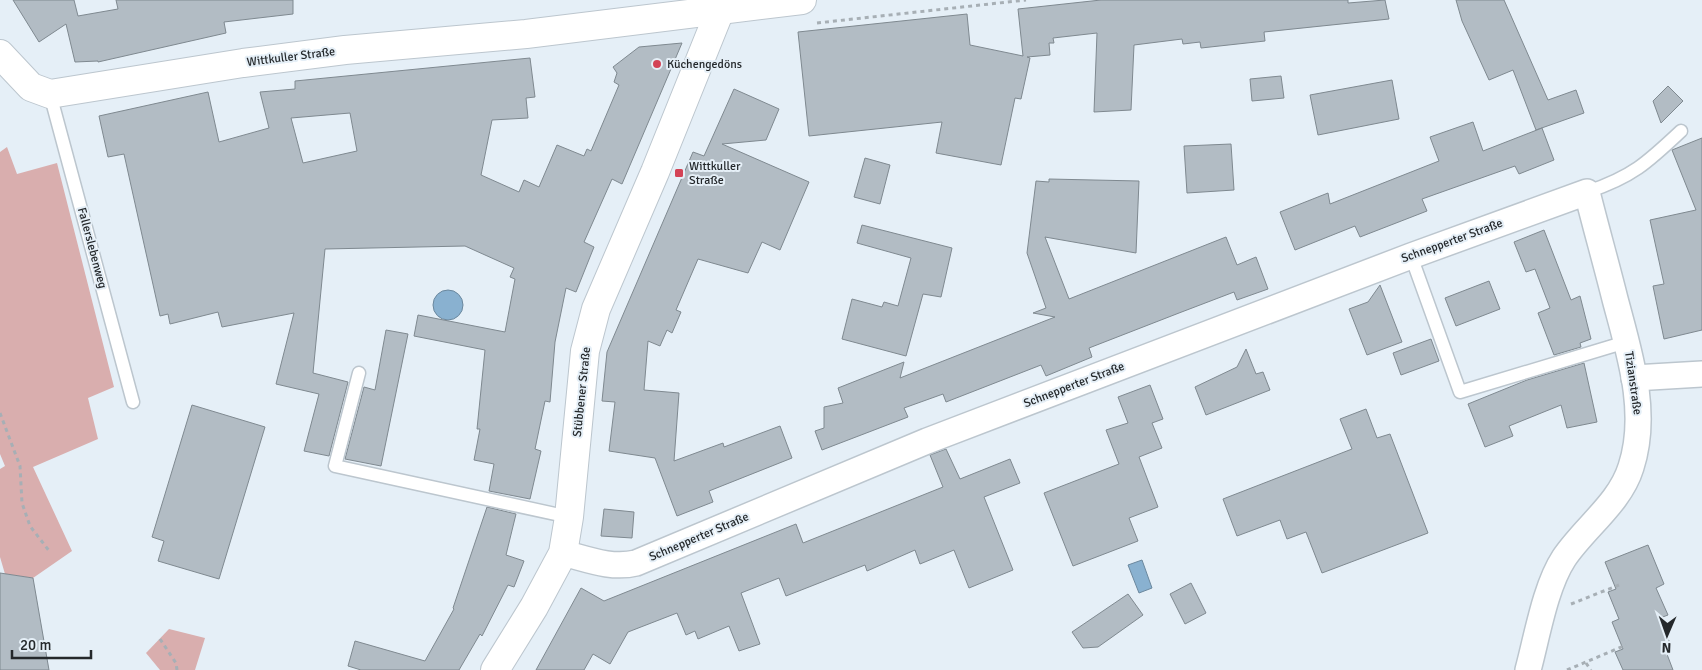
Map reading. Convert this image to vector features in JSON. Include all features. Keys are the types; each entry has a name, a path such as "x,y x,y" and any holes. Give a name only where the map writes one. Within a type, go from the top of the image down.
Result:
{"main road":[{"name":"Wittkuller Straße","path":"50,94 243,63 345,50 526,34 721,4 804,12"},
{"name":"Stübbener Straße","path":"495,670 534,607 562,553 569,516 585,351 596,309 655,172 721,4"},
{"path":"0,54 31,87 50,94"}],"street":[{"name":"Schnepperter Straße","path":"562,553 609,565 624,566 636,563 912,447 1411,256 1587,192"},
{"name":"Tizianstraße","path":"1528,670 1544,608 1564,559 1621,489 1631,467 1638,421 1634,378 1626,342 1587,192"},
{"path":"1634,378 1702,374"}],"lane":[{"name":"Fallerslebenweg","path":"50,94 132,402"},
{"path":"1587,192 1625,178 1647,163 1681,131"},
{"path":"1411,256 1460,392 1626,342"},
{"path":"359,373 336,466 569,516"}],"path":[{"path":"804,12 1026,0"},
{"path":"0,413 20,466 22,503 30,526 50,552"},
{"path":"1544,608 1558,610 1619,585"},
{"path":"160,639 176,663 177,670"},
{"path":"1567,670 1626,645"},
{"path":"1586,663 1591,670"}],"shaded area":[{"path":"7,147 17,174 57,163 114,387 88,398 98,439 33,467 72,551 33,578 5,574 0,557 0,469 5,466 0,454 0,152"},
{"path":"169,629 205,638 195,670 160,670 146,653"}],"water":[{"path":"448,290 454,291 462,299 462,311 454,319 448,320 442,319 434,311 433,305 434,299 442,291"},
{"path":"1142,560 1152,588 1139,593 1128,565"}],"building":[{"path":"13,0 74,0 78,16 118,9 116,0 293,0 293,14 224,22 226,33 98,62 75,62 66,24 39,42"},
{"path":"1101,0 1348,0 1348,3 1385,0 1389,19 1264,32 1265,41 1201,48 1200,42 1183,44 1182,39 1134,45 1131,110 1094,112 1097,33 1053,38 1054,43 1049,43 1050,55 1027,57 1030,58 1021,99 1015,98 1001,165 936,153 942,122 809,136 798,32 967,14 970,45 1023,56 1018,9"},
{"path":"1456,0 1504,0 1548,100 1576,90 1584,113 1536,130 1513,70 1489,80 1462,21"},
{"path":"682,43 622,184 612,179 584,242 594,247 576,292 566,288 555,342 550,402 545,401 535,449 541,451 530,499 489,491 494,464 474,460 480,429 477,429 485,350 414,336 418,315 505,332 515,279 510,277 514,268 465,246 325,249 313,373 348,382 329,456 304,451 319,394 276,384 294,313 222,327 218,312 170,324 168,314 160,316 124,154 108,157 99,116 208,92 219,142 269,128 260,92 295,89 295,81 530,58 535,97 526,98 528,118 492,120 481,175 519,192 524,180 539,187 557,145 584,156 587,149 591,151 619,85 614,82 617,73 613,67 639,47","holes":["350,113 357,151 303,163 291,118"]},
{"path":"1281,76 1284,98 1252,101 1250,79"},
{"path":"1392,80 1399,119 1318,135 1310,95"},
{"path":"1668,86 1683,101 1661,123 1653,101"},
{"path":"734,89 779,109 766,140 722,144 809,182 780,250 762,242 748,273 698,259 676,310 681,312 672,333 667,330 660,346 648,341 644,390 679,393 674,461 723,443 724,447 780,426 792,458 709,491 713,502 677,516 655,458 609,451 615,402 602,401 607,352 693,152 704,156"},
{"path":"1473,122 1483,151 1542,128 1554,160 1519,174 1515,166 1422,199 1427,211 1360,237 1355,226 1295,250 1280,212 1328,193 1330,204 1439,161 1430,137"},
{"path":"1702,138 1702,330 1664,339 1653,286 1664,284 1650,220 1696,210 1672,150"},
{"path":"1231,144 1234,190 1187,193 1184,146"},
{"path":"865,158 890,165 880,204 854,197"},
{"path":"1049,179 1139,181 1136,253 1045,237 1069,299 1226,237 1237,265 1256,257 1268,289 1237,300 1234,292 1089,348 1092,357 1046,376 1041,365 946,402 943,394 904,408 908,417 822,450 815,431 824,428 824,407 843,403 838,388 904,362 900,378 1055,317 1033,313 1046,308 1027,253 1036,181 1049,182"},
{"path":"862,225 952,248 941,297 923,294 906,356 842,339 852,299 882,307 884,302 898,306 911,258 857,243"},
{"path":"1544,230 1571,300 1580,296 1591,339 1580,343 1581,347 1554,355 1538,313 1550,308 1535,269 1526,272 1514,242"},
{"path":"1489,281 1500,309 1456,326 1445,298"},
{"path":"1380,285 1402,342 1367,355 1349,309 1368,302"},
{"path":"386,330 408,334 381,466 345,459 364,387 375,390"},
{"path":"1431,339 1439,361 1401,375 1393,353"},
{"path":"1246,349 1256,374 1263,372 1270,390 1206,415 1195,387 1237,367"},
{"path":"1584,363 1597,422 1567,428 1561,405 1509,426 1513,436 1485,447 1468,404 1527,380"},
{"path":"1150,385 1163,419 1152,423 1162,448 1139,457 1158,507 1129,518 1138,541 1073,566 1044,493 1119,464 1106,430 1128,423 1118,397"},
{"path":"192,405 265,427 219,579 158,561 164,541 152,537"},
{"path":"1366,409 1377,438 1390,434 1428,533 1322,573 1306,532 1287,539 1280,520 1237,536 1223,499 1352,449 1340,419"},
{"path":"946,449 960,479 1010,459 1020,483 984,497 1013,570 969,588 954,550 920,564 915,550 867,571 865,565 786,596 779,578 741,593 760,644 739,651 729,626 698,639 695,631 686,635 677,613 628,632 610,664 593,654 584,670 536,670 581,588 604,601 796,524 803,543 943,487 930,455"},
{"path":"487,507 516,514 506,555 524,561 514,587 508,585 482,636 480,634 459,670 361,670 348,666 355,641 425,661 454,609"},
{"path":"604,509 634,512 632,538 601,536"},
{"path":"1648,545 1664,584 1656,588 1668,615 1660,618 1671,646 1665,649 1673,670 1623,670 1615,652 1623,649 1612,622 1619,619 1608,592 1616,589 1605,562"},
{"path":"0,573 33,578 49,670 0,670"},
{"path":"1191,583 1206,613 1185,624 1170,594"},
{"path":"1128,594 1143,615 1098,647 1083,648 1072,632"}],"place":[{"name":"Küchengedöns","path":"657,64"},
{"name":"Wittkuller Straße","path":"679,173"}]}
